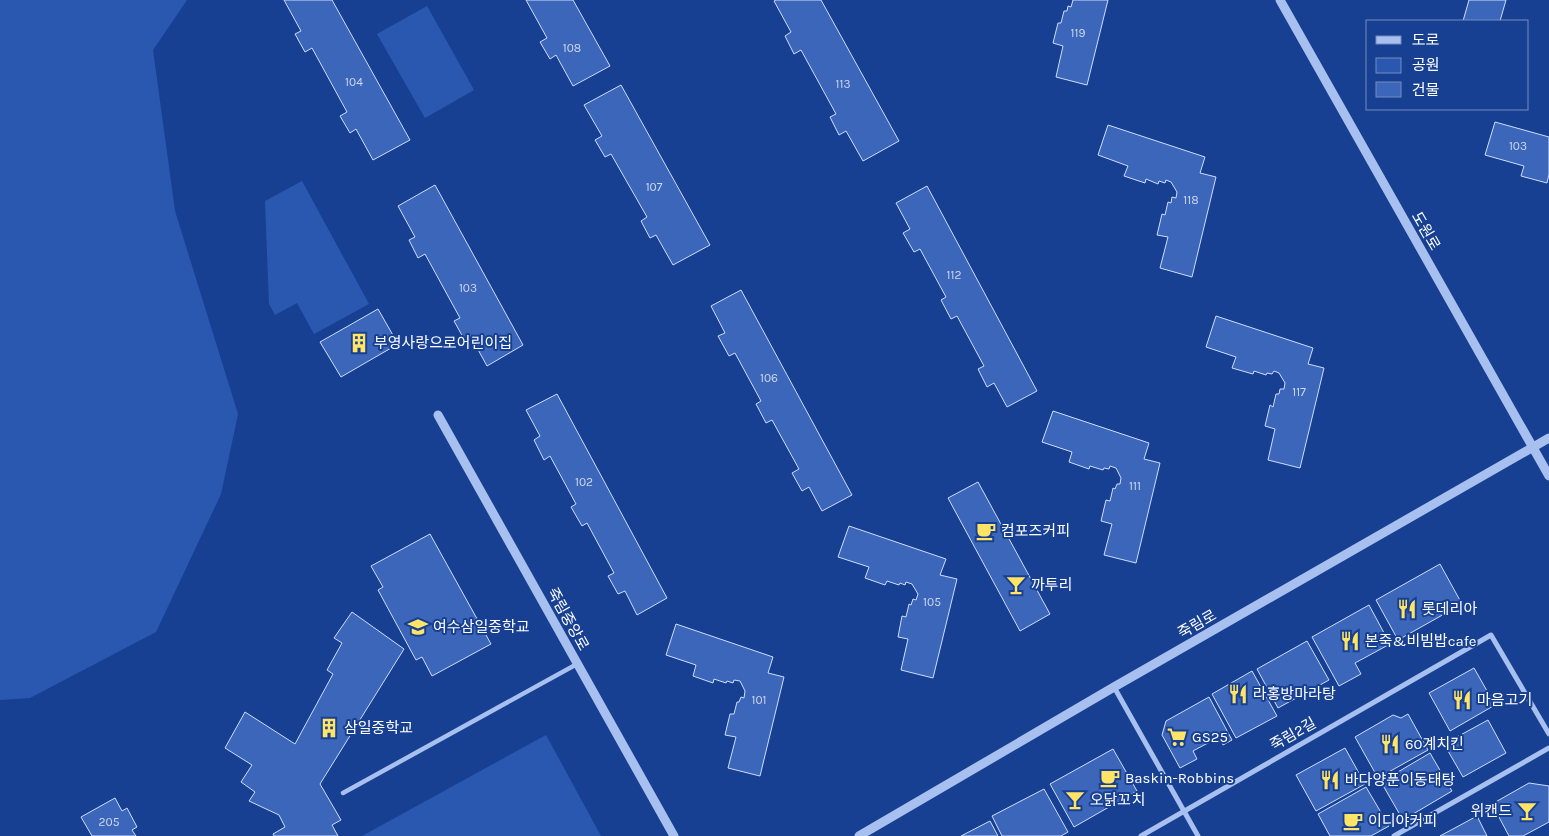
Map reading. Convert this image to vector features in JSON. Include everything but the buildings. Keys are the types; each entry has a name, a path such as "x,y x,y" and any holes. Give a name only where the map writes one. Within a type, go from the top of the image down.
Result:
{"street":[{"name":"도원로","path":"1280,0 1549,476"},
{"name":"죽림중앙로","path":"438,415 674,836"},
{"name":"죽림로","path":"859,836 1114,687 1549,438"},
{"name":"죽림2길","path":"1141,836 1492,634 1549,734"},
{"path":"343,793 577,664"},
{"path":"1114,687 1198,836"},
{"path":"1394,836 1549,748"}],"green space":[{"path":"0,0 187,0 153,50 175,211 238,414 221,494 156,632 30,698 0,700"},
{"path":"427,6 474,90 425,118 377,34"},
{"path":"302,181 369,304 314,334 297,303 275,315 269,304 265,201"},
{"path":"546,735 601,836 362,836"}],"place":[{"name":"부영사랑으로어린이집","path":"359,343"},
{"name":"컴포즈커피","path":"986,531"},
{"name":"까투리","path":"1016,585"},
{"name":"롯데리아","path":"1407,609"},
{"name":"여수삼일중학교","path":"418,627"},
{"name":"본죽&비빔밥cafe","path":"1350,641"},
{"name":"라홍방마라탕","path":"1238,694"},
{"name":"마음고기","path":"1462,700"},
{"name":"삼일중학교","path":"329,728"},
{"name":"GS25","path":"1177,737"},
{"name":"60계치킨","path":"1390,744"},
{"name":"Baskin-Robbins","path":"1110,778"},
{"name":"바다양푼이동태탕","path":"1330,780"},
{"name":"오닭꼬치","path":"1075,800"},
{"name":"위캔드","path":"1527,811"},
{"name":"이디야커피","path":"1353,821"}]}
